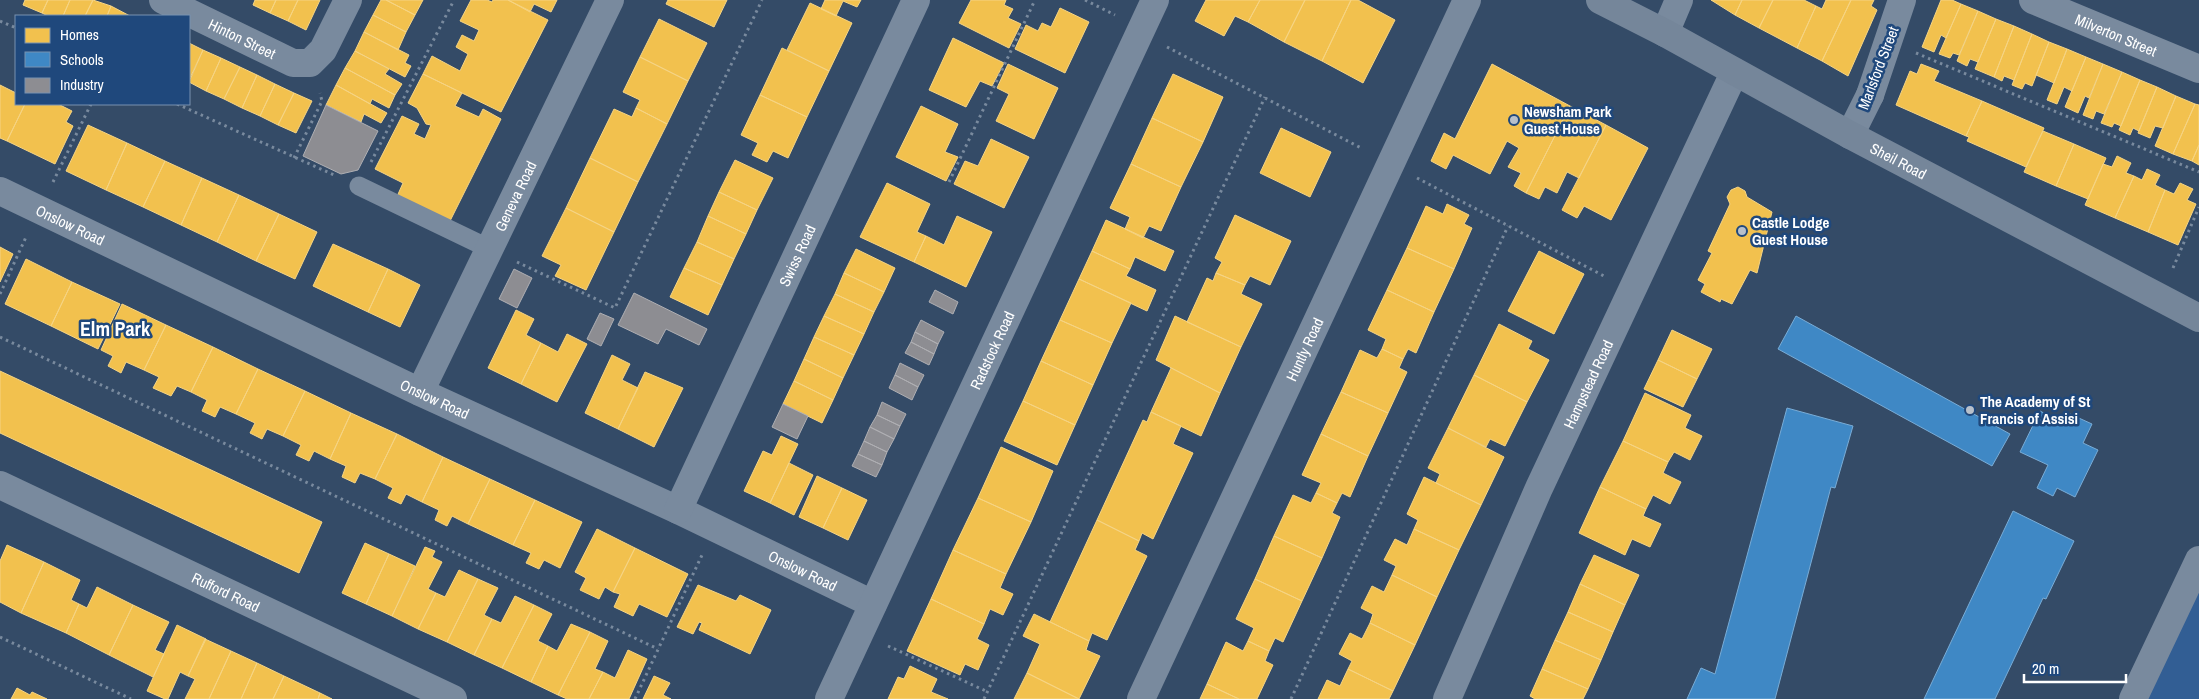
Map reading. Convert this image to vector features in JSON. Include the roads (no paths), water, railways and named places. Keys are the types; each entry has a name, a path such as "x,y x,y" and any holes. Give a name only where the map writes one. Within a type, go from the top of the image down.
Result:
{"main road":[{"name":"Sheil Road","path":"1600,0 1665,33 1734,73 1850,135 2199,318"}],"street":[{"name":"Hinton Street","path":"162,0 302,63 322,50 348,0"},
{"name":"Geneva Road","path":"420,392 610,0"},
{"name":"Swiss Road","path":"678,510 916,0"},
{"name":"Radstock Road","path":"829,699 1155,0"},
{"name":"Huntly Road","path":"1141,699 1467,0"},
{"path":"1665,33 1679,0"},
{"name":"Marlsford Street","path":"1850,135 1870,95 1902,0"},
{"name":"Milverton Street","path":"2033,0 2199,69"},
{"name":"Hampstead Road","path":"1447,699 1539,488 1734,73"},
{"name":"Onslow Road","path":"0,191 420,392 678,510 873,604"},
{"name":"Rufford Road","path":"0,484 454,699"},
{"path":"2133,699 2199,560"}],"lane":[{"path":"358,186 490,249"}],"place":[{"name":"Newsham Park Guest House","path":"1514,120"},
{"name":"Castle Lodge Guest House","path":"1742,231"},
{"name":"The Academy of St Francis of Assisi","path":"1970,410"}],"district":[{"name":"Elm Park","path":"115,328"}]}
